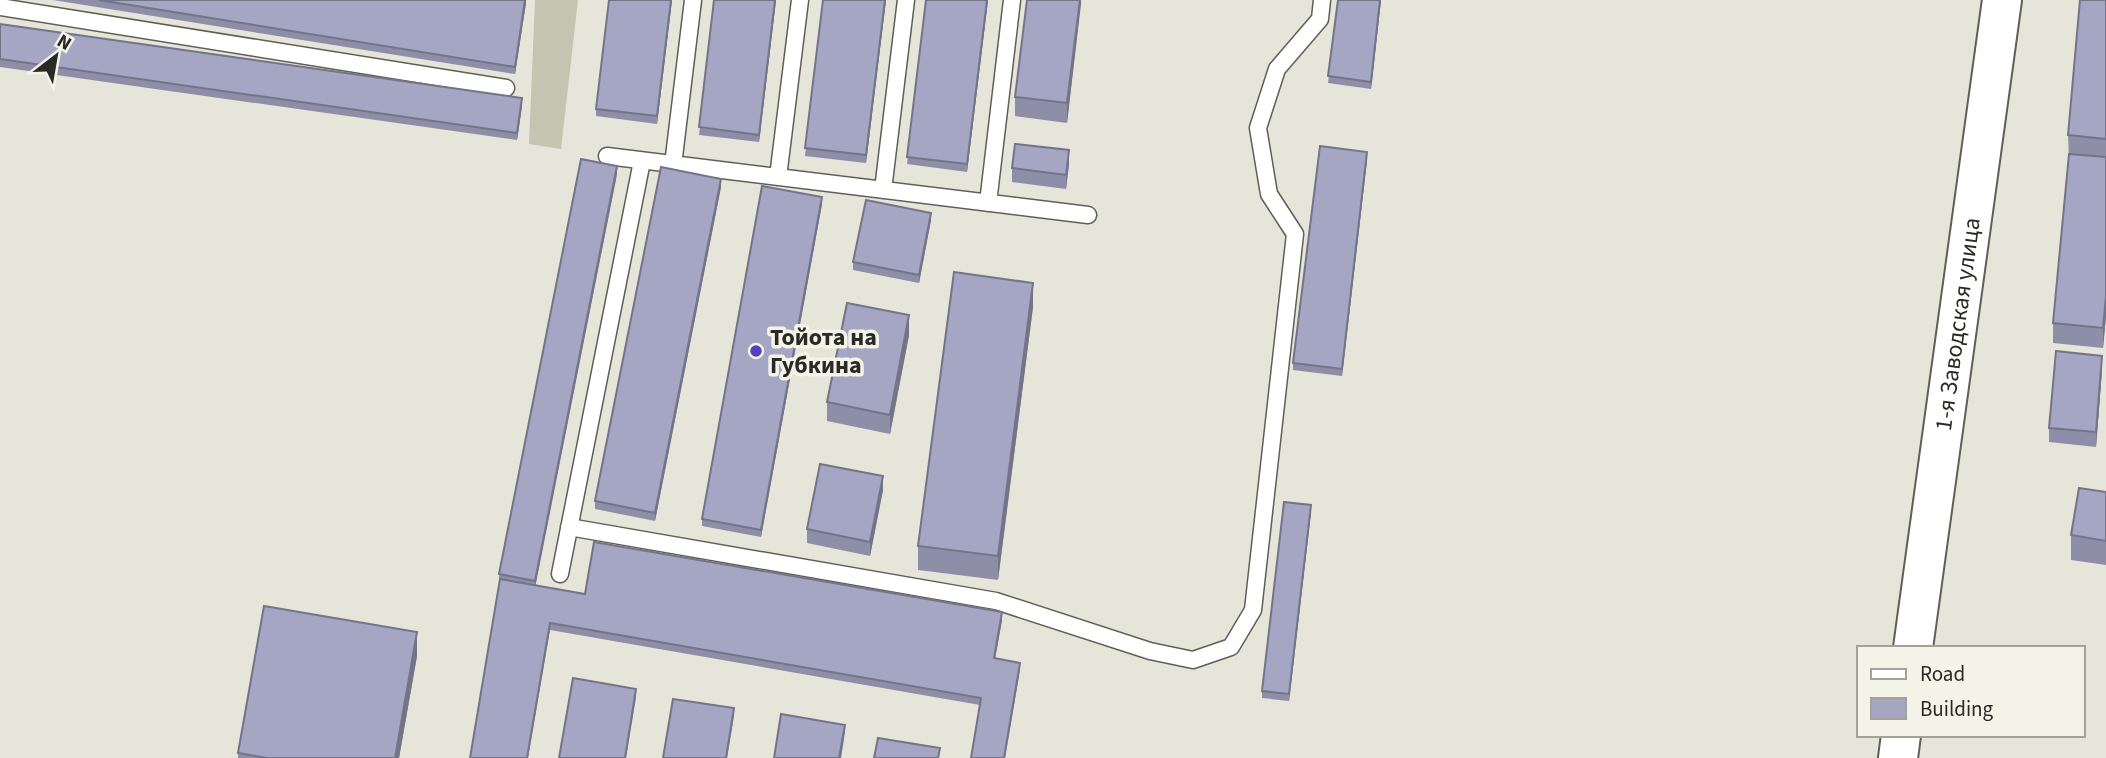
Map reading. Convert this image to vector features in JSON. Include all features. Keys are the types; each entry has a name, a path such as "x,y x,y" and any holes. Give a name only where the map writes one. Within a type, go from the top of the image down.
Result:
{"main road":[{"name":"1-я Заводская улица","path":"1913,646 2002,0"},
{"path":"1898,758 1901,737"}],"lane":[{"path":"674,165 693,0"},
{"path":"778,177 800,0"},
{"path":"883,190 906,0"},
{"path":"988,203 1012,0"},
{"path":"569,527 996,601 1150,650 1193,660 1231,647 1253,610 1295,234 1269,194 1258,128 1277,69 1320,19 1322,0"},
{"path":"0,7 506,88"},
{"path":"607,156 1088,215"},
{"path":"560,574 642,161"}],"green space":[{"path":"535,0 578,0 561,149 529,144"}],"building":[{"path":"99,0 525,0 515,67"},
{"path":"609,0 671,0 657,116 596,109"},
{"path":"714,0 775,0 759,135 699,127"},
{"path":"823,0 885,0 866,155 805,148"},
{"path":"926,0 987,0 967,164 907,157"},
{"path":"1027,0 1080,0 1067,103 1015,97"},
{"path":"1338,0 1380,0 1371,82 1328,76"},
{"path":"2080,0 2106,0 2106,139 2068,135"},
{"path":"0,24 522,98 517,133 0,59"},
{"path":"1015,144 1069,150 1066,175 1012,168"},
{"path":"1320,146 1367,152 1342,369 1293,363"},
{"path":"2069,154 2106,157 2106,296 2103,328 2053,323"},
{"path":"581,159 617,166 535,581 499,574"},
{"path":"661,167 721,179 655,513 595,501"},
{"path":"762,186 822,197 761,530 702,519"},
{"path":"866,200 931,213 919,275 853,262"},
{"path":"954,272 1033,283 998,556 918,546"},
{"path":"847,303 909,315 890,415 827,402"},
{"path":"2056,351 2102,356 2096,432 2049,428"},
{"path":"820,464 883,476 870,542 807,529"},
{"path":"2079,488 2106,492 2106,541 2071,535"},
{"path":"1284,502 1311,505 1289,694 1262,691"},
{"path":"594,542 1002,612 994,658 1020,663 1004,758 971,758 981,698 550,623 527,758 470,758 500,579 585,594"},
{"path":"264,606 417,632 395,758 267,758 238,753"},
{"path":"573,678 636,689 625,758 559,758"},
{"path":"673,699 734,708 726,758 663,758"},
{"path":"781,714 845,725 839,758 774,758"},
{"path":"878,738 940,748 938,758 874,758"}],"place":[{"name":"Тойота на Губкина","path":"756,351"}]}
